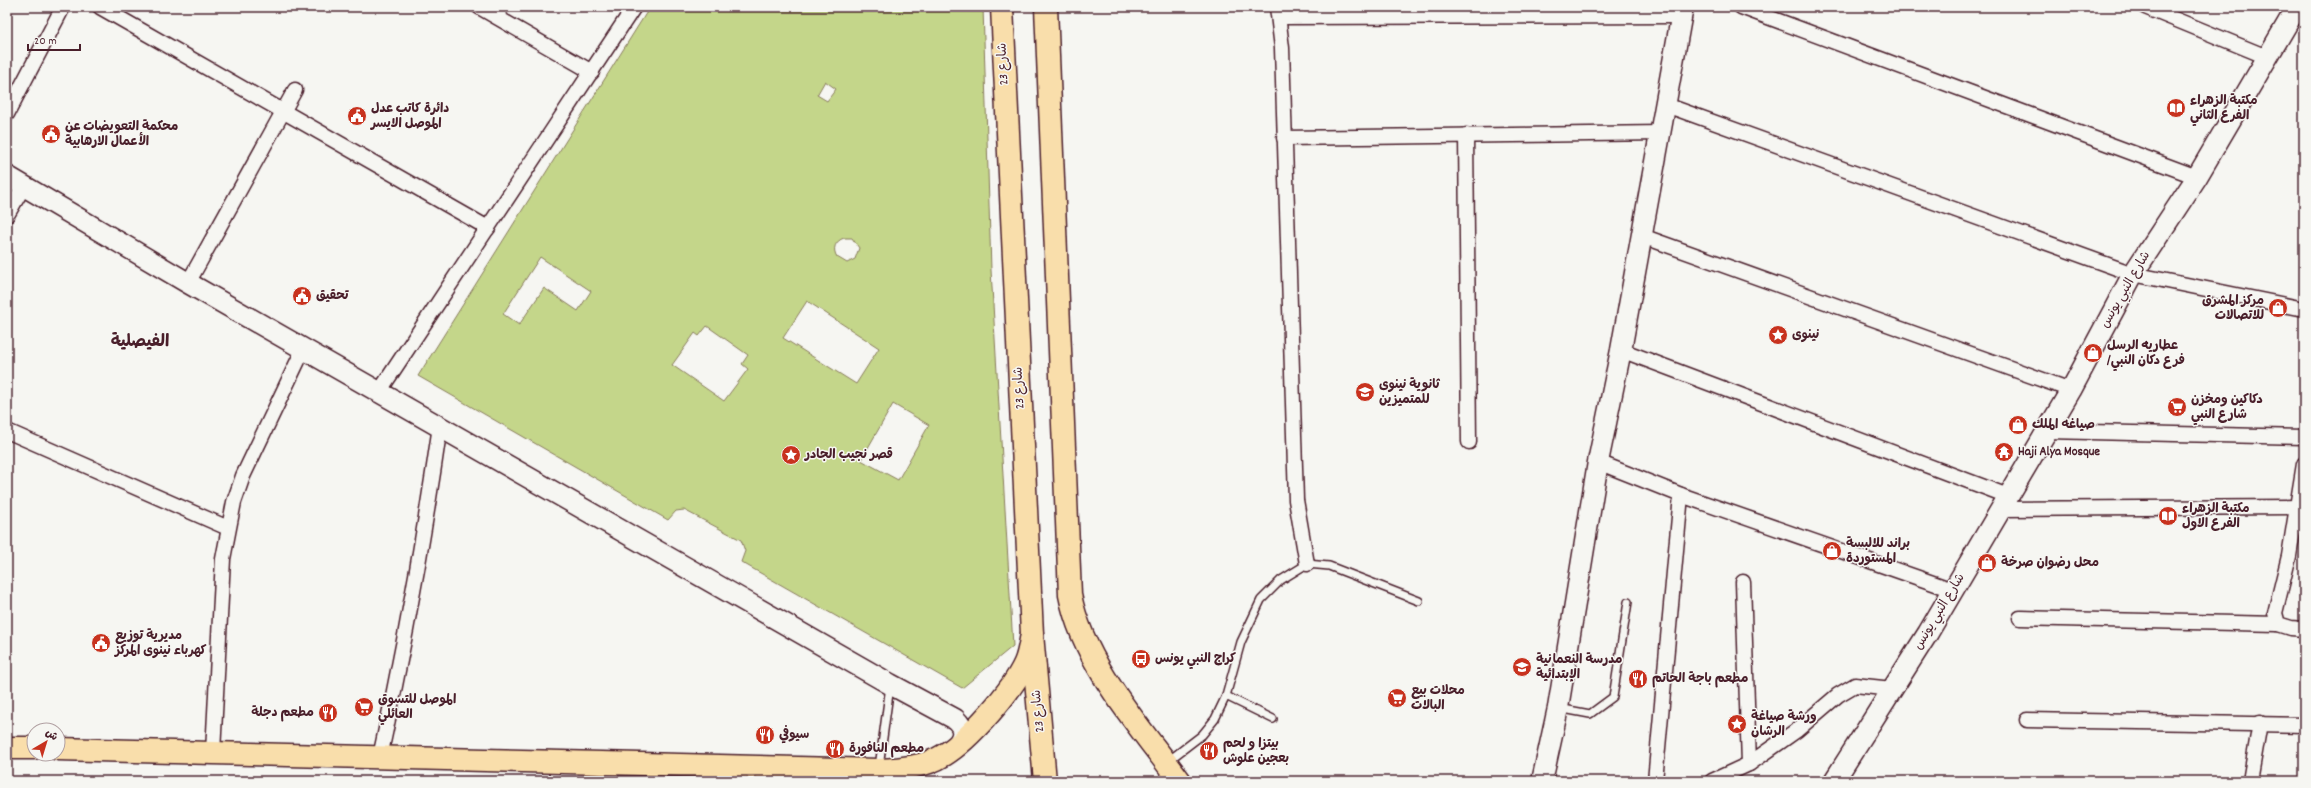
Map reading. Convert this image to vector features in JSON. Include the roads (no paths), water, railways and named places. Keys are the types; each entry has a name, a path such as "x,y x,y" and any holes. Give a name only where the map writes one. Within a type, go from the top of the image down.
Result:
{"main road":[{"name":"شارع 23","path":"1001,10 1032,634 1045,781"},
{"path":"1047,13 1068,574 1074,616 1083,641 1096,665 1180,781"},
{"path":"66,749 879,770 903,769 926,763 944,755 956,746 990,712 1017,677 1025,663 1032,634"},
{"path":"7,748 26,748"}],"street":[{"path":"7,114 63,7"},
{"path":"100,7 488,228"},
{"path":"479,7 502,13 592,72"},
{"path":"379,392 634,7"},
{"path":"1741,7 2197,177"},
{"path":"2144,7 2267,58"},
{"name":"شارع النبي يونس","path":"1834,781 1953,590 2071,390 2133,274 2197,177 2297,7"},
{"path":"1307,564 1296,500 1282,48 1278,12 1683,12 1621,350 1598,462 1558,708 1542,781"},
{"path":"188,282 295,90"},
{"path":"1666,105 2133,274 2304,309"},
{"path":"1284,138 1661,133"},
{"path":"1466,136 1469,442"},
{"path":"7,215 15,181 379,392 959,722 962,726 963,735 956,746"},
{"path":"1642,236 2071,390"},
{"path":"213,752 223,559 228,528 243,476 304,348"},
{"path":"1621,350 2004,503 2301,507"},
{"path":"380,757 415,587 440,426"},
{"path":"7,431 228,528"},
{"path":"2047,431 2304,437"},
{"path":"1598,462 1681,495 1953,590"},
{"path":"2278,624 2275,613 2301,507 2304,464"},
{"path":"1655,781 1681,495"},
{"path":"1743,582 1749,764"},
{"path":"2020,618 2278,624 2291,628 2304,629"},
{"path":"1712,781 1749,764 1797,730 1838,695 1855,685 1892,689"},
{"path":"2028,720 2260,723 2304,725"},
{"path":"2250,781 2260,723"}],"lane":[{"path":"1166,763 1202,735 1215,719 1226,696 1241,642 1261,600 1281,580 1307,564 1329,566 1419,601"},
{"path":"1558,708 1590,714 1613,697 1628,602"},
{"path":"879,770 890,684"},
{"path":"1226,696 1272,720"}],"place":[{"name":"مكتبة الزهراء الفرع الثاني","path":"2176,108"},
{"name":"دائرة كاتب عدل الموصل الايسر","path":"357,116"},
{"name":"محكمة التعويضات عن الأعمال الارهابية","path":"51,134"},
{"name":"تحقيق","path":"302,296"},
{"name":"مركز المشرق للاتصالات","path":"2278,308"},
{"name":"نينوى","path":"1778,335"},
{"name":"عطاريه الرسل /فرع دكان النبي","path":"2093,353"},
{"name":"ثانوية نينوى للمتميزين","path":"1365,392"},
{"name":"دكاكين ومخزن شارع النبي","path":"2177,407"},
{"name":"صياغه الملك","path":"2018,425"},
{"name":"Haji Alya Mosque","path":"2004,452"},
{"name":"قصر نجيب الجادر","path":"791,455"},
{"name":"مكتبة الزهراء الفرع الاول","path":"2168,516"},
{"name":"براند للالبسة المستوردة","path":"1832,551"},
{"name":"محل رضوان صرخة","path":"1987,563"},
{"name":"مديرية توزيع كهرباء نينوى المركز","path":"101,643"},
{"name":"كراج النبي يونس","path":"1141,659"},
{"name":"مدرسة النعمانية الإبتدائية","path":"1522,667"},
{"name":"مطعم باجة الحاتم","path":"1638,679"},
{"name":"محلات بيع البالات","path":"1397,698"},
{"name":"الموصل للتسوق العائلي","path":"364,707"},
{"name":"مطعم دجلة","path":"328,713"},
{"name":"ورشة صياغة الرشان","path":"1737,724"},
{"name":"سيوفي","path":"765,735"},
{"name":"مطعم النافورة","path":"835,749"},
{"name":"بيتزا و لحم بعجين علوش","path":"1209,751"}],"district":[{"name":"الفيصلية","path":"140,343"}]}
